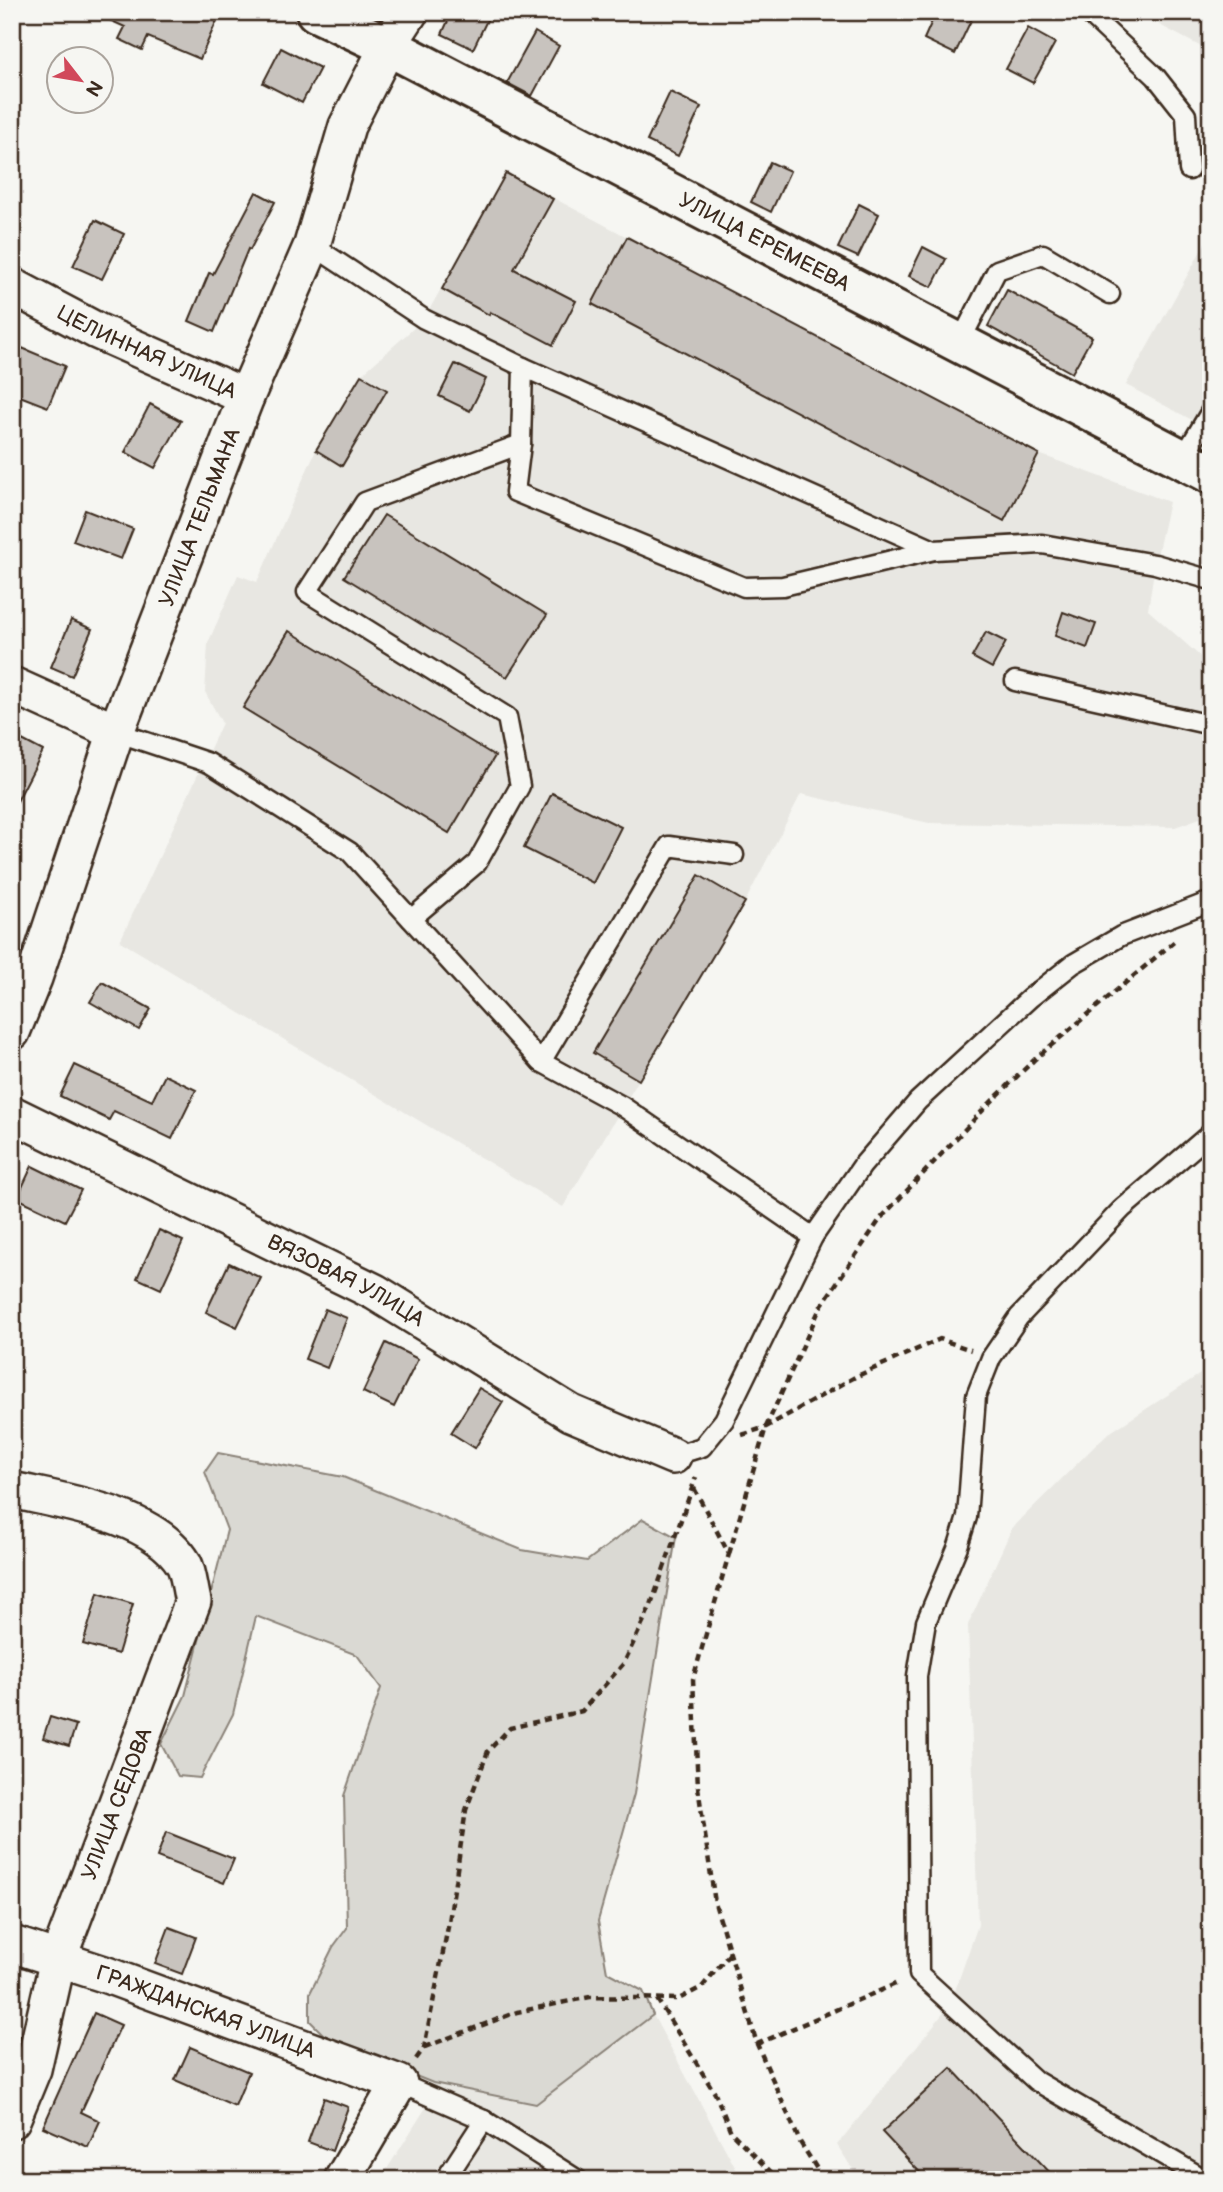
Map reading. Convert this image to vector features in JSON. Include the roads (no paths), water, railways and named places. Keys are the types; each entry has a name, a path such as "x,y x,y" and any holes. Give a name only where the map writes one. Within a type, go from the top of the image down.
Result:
{"street":[{"name":"УЛИЦА ЕРЕМЕЕВА","path":"316,12 388,46 1197,466"},
{"name":"УЛИЦА ТЕЛЬМАНА","path":"12,1032 34,978 116,732 246,397 312,245 347,126 388,46 410,12"},
{"name":"ЦЕЛИННАЯ УЛИЦА","path":"12,286 97,331 246,397"},
{"path":"12,685 116,732"},
{"name":"ВЯЗОВАЯ УЛИЦА","path":"12,1114 375,1292 571,1413 687,1452"},
{"name":"УЛИЦА СЕДОВА","path":"12,1490 121,1517 163,1541 184,1565 193,1601 58,1959 33,2069 12,2120"},
{"name":"ГРАЖДАНСКАЯ УЛИЦА","path":"12,1944 399,2083"},
{"path":"342,2180 399,2083"}],"lane":[{"path":"1087,12 1156,77 1186,115 1189,170"},
{"path":"312,245 424,319 523,367 934,550"},
{"path":"960,342 997,270 1043,254 1110,293"},
{"path":"523,367 522,444 515,492 744,587 783,586 934,550 1042,544 1155,564 1211,580"},
{"path":"1197,466 1211,411"},
{"path":"411,919 477,863 520,786 507,717 307,592 365,502 522,444"},
{"path":"1015,681 1211,725"},
{"path":"116,732 209,763 350,852 541,1062 622,1106 813,1237"},
{"path":"541,1062 669,846 734,855"},
{"path":"687,1452 724,1420 813,1237 862,1166 918,1101 1030,998 1073,964 1121,936 1211,901"},
{"path":"1206,2180 1036,2081 919,1974 917,1676 926,1622 958,1546 967,1517 976,1396 991,1358 1019,1317 1122,1209 1211,1133"},
{"path":"399,2083 484,2120 578,2180"},
{"path":"444,2180 484,2120"}]}
